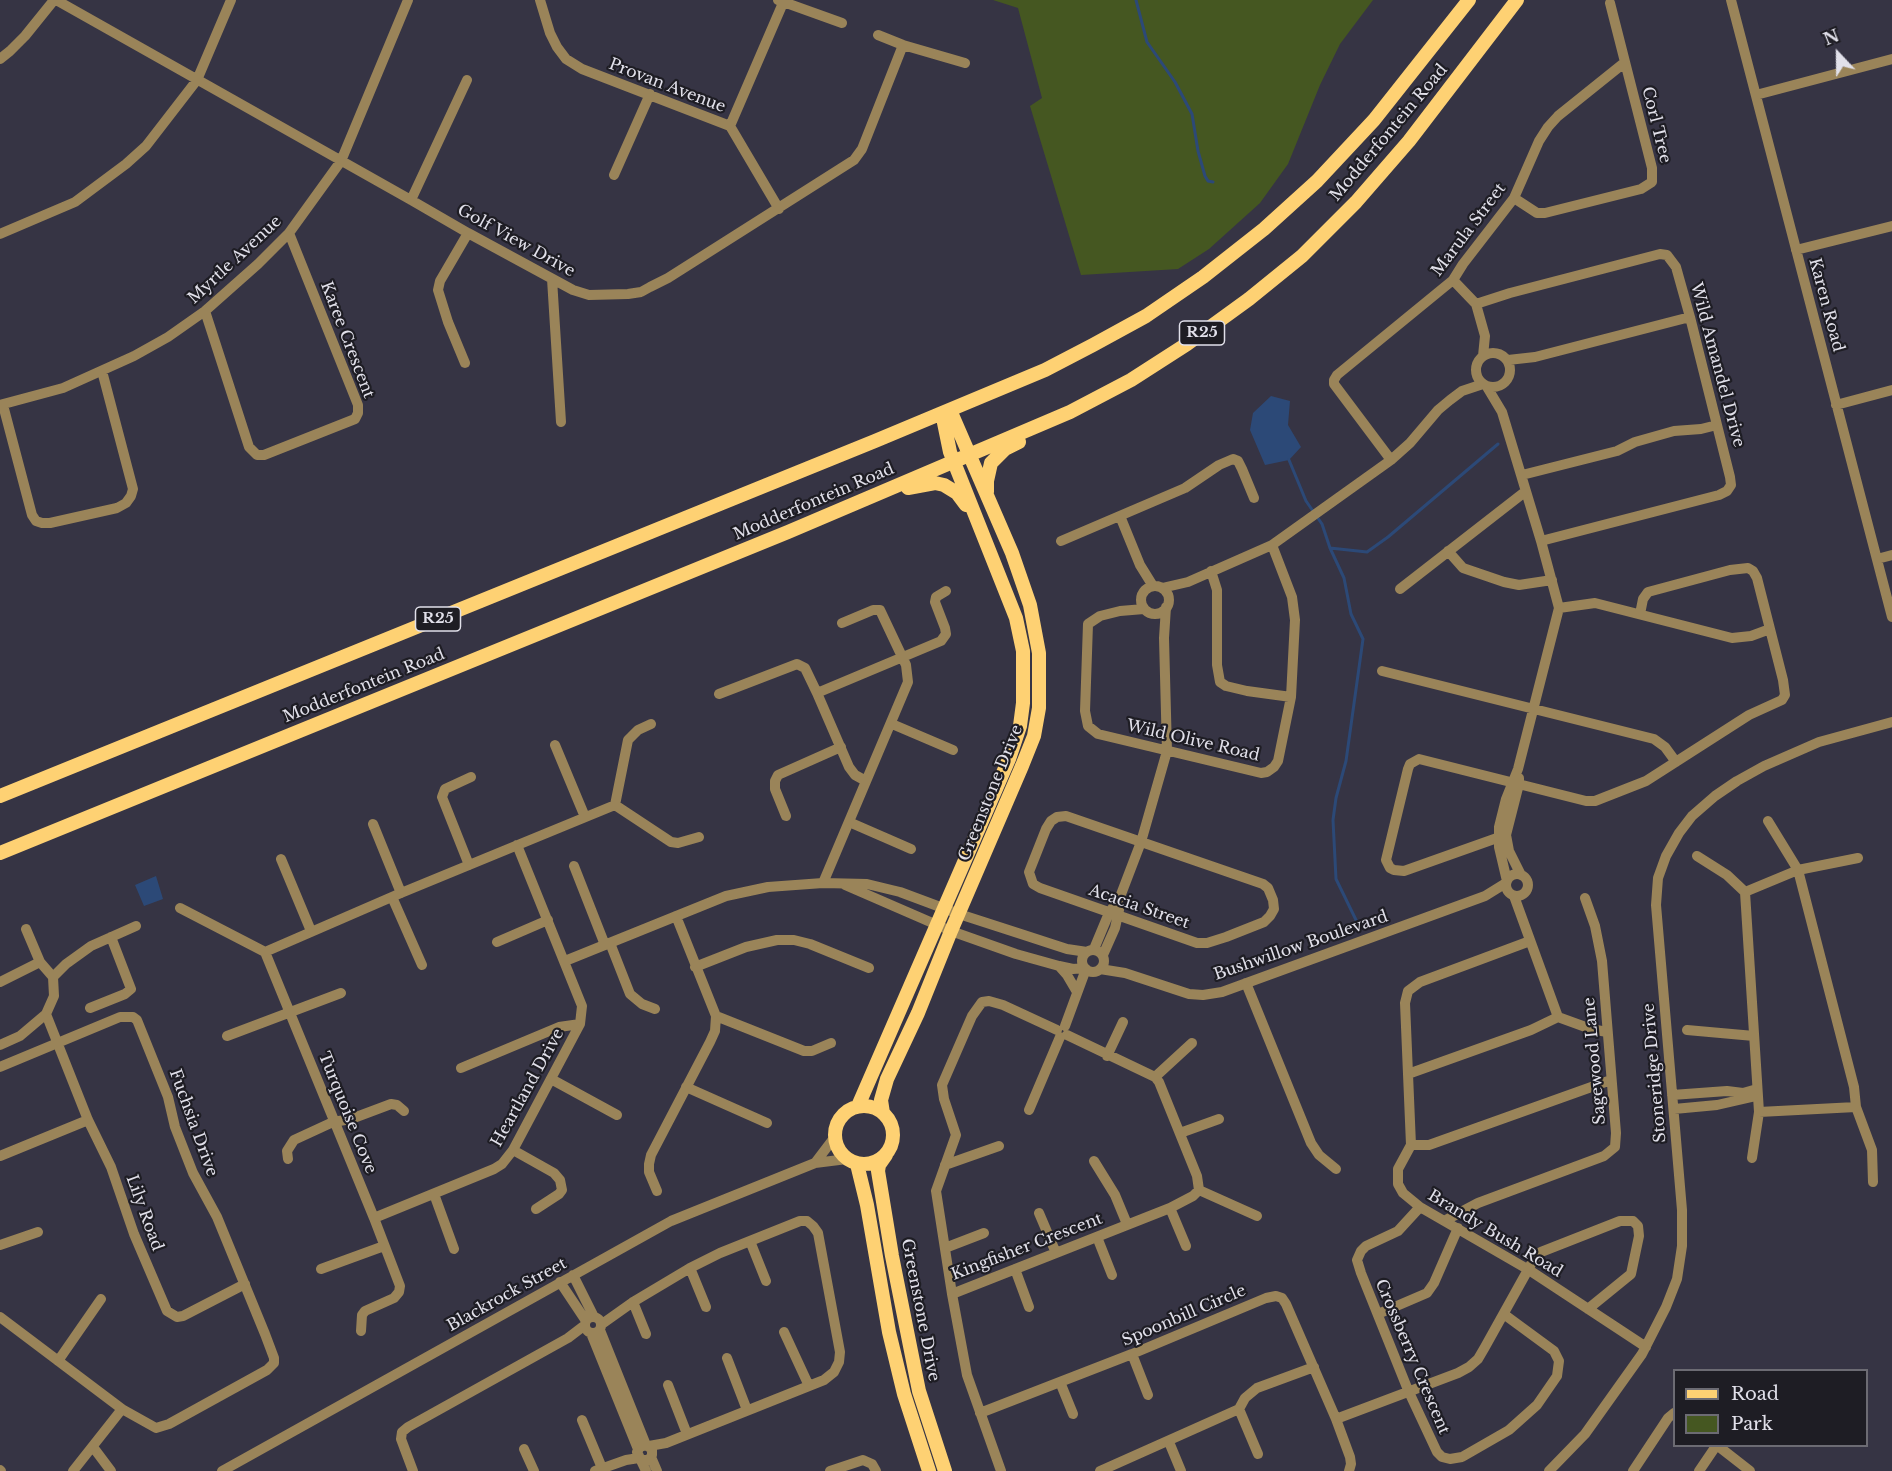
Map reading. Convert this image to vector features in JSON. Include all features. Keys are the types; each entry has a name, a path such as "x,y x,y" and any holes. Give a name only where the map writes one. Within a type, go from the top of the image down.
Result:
{"main road":[{"name":"Modderfontein Road","path":"0,796 946,412 1045,370 1093,345 1146,316 1221,263 1264,229 1317,181 1374,120 1468,0"},
{"name":"Modderfontein Road","path":"0,853 788,532 1070,412 1131,380 1187,344 1249,299 1302,256 1356,202 1408,141 1517,0"},
{"name":"Greenstone Drive","path":"883,1113 881,1100 883,1089 1026,756 1034,736 1039,708 1039,654 1030,605 1012,553 946,412"},
{"name":"Greenstone Drive","path":"858,1106 1009,759 1020,726 1023,703 1023,651 1016,618 953,462 947,441 946,412"},
{"path":"987,496 988,471 996,456 1054,424 1070,412"},
{"path":"788,532 904,489 934,483 944,485 957,493 978,523"},
{"path":"858,1106 869,1106 883,1113 893,1128 891,1147 886,1155 872,1164 852,1162 836,1146 834,1138 838,1119 845,1112 858,1106"},
{"name":"Greenstone Drive","path":"886,1155 878,1171 892,1256 920,1391 945,1471"},
{"name":"Greenstone Drive","path":"852,1162 867,1204 889,1332 908,1408 929,1471"}],"street":[{"path":"0,59 25,36 55,0"},
{"name":"Golf View Drive","path":"55,0 552,279 573,290 589,295 604,296 640,292 668,278 854,160 862,149 903,45"},
{"path":"0,234 75,202 146,146 197,80 231,0"},
{"name":"Myrtle Avenue","path":"1,405 63,388 168,337 205,311 289,233 341,161 408,0"},
{"name":"Provan Avenue","path":"540,0 550,33 566,59 582,69 730,126 779,208"},
{"name":"Karen Road","path":"1731,0 1892,617"},
{"path":"730,126 780,1 842,23"},
{"name":"Corl Tree","path":"1514,198 1537,213 1545,213 1641,189 1652,182 1652,168 1610,3"},
{"path":"878,35 903,45 965,63"},
{"path":"1756,95 1892,59"},
{"name":"Marula Street","path":"1390,460 1336,388 1334,380 1343,369 1453,280 1514,198 1539,141 1548,127 1558,116 1624,63"},
{"path":"411,200 467,80"},
{"path":"614,175 650,94"},
{"path":"1796,250 1892,225"},
{"name":"Karee Crescent","path":"205,311 249,447 257,455 264,455 355,419 358,405 289,233"},
{"path":"465,363 438,290 440,281 468,233"},
{"name":"Wild Amandel Drive","path":"1476,304 1502,295 1660,254 1667,255 1676,267 1690,317 1731,477 1731,485 1727,491 1719,495 1541,541"},
{"path":"552,279 561,422"},
{"path":"1142,595 1158,587 1188,582 1272,545 1390,460 1410,443 1438,410 1462,391 1483,356 1485,336 1476,304 1453,280"},
{"path":"1483,356 1488,354 1506,362 1535,357 1690,317"},
{"path":"1462,391 1503,385 1510,376 1506,362 1485,336"},
{"path":"1476,370 1476,375 1503,412"},
{"path":"1,405 32,515 36,521 50,523 117,508 126,503 133,489 102,371"},
{"path":"1503,385 1503,412 1559,608 1502,837 1512,889 1521,900 1521,912 1530,941 1558,1017"},
{"path":"1836,405 1892,390"},
{"path":"1522,475 1617,451 1635,442 1674,431 1717,425"},
{"path":"1061,541 1185,488 1219,465 1233,459 1238,461 1242,468 1254,498"},
{"path":"1400,589 1526,491"},
{"path":"1029,1110 1077,994 1085,968 1082,961 1097,953 1114,915 1141,842 1167,751 1164,638 1168,595 1158,587 1140,565 1120,516"},
{"name":"Wild Olive Road","path":"1144,609 1100,616 1088,624 1085,719 1088,726 1098,734 1267,772 1278,760 1291,697 1294,606 1272,545"},
{"path":"1448,551 1463,568 1504,582 1519,585 1552,580"},
{"path":"1877,559 1892,555"},
{"path":"1140,565 1144,609 1156,614 1164,638"},
{"path":"1502,837 1404,871 1390,868 1386,860 1408,769 1415,761 1425,759 1586,801 1595,801 1646,781 1749,715 1782,700 1785,688 1757,578 1753,571 1748,568 1730,570 1648,592 1643,599 1640,614"},
{"path":"1211,571 1218,601 1216,665 1220,682 1226,686 1247,691 1291,697"},
{"path":"1156,614 1160,613 1188,582"},
{"path":"817,693 945,638 945,628 935,602 936,597 946,591"},
{"name":"Wild Olive Road","path":"1120,611 1142,595"},
{"path":"1559,608 1595,603 1732,638 1750,636 1770,629"},
{"path":"823,883 908,682 902,657 880,610 873,610 842,623"},
{"path":"719,694 793,665 801,664 817,693 852,771 866,781"},
{"path":"1382,671 1654,738 1665,747 1676,762"},
{"name":"Stoneridge Drive","path":"1549,1471 1585,1434 1646,1347 1673,1288 1682,1246 1681,1200 1656,905 1658,878 1666,856 1678,833 1692,816 1722,791 1764,766 1791,753 1845,734 1892,722"},
{"path":"892,723 953,750"},
{"path":"615,805 628,740 638,730 651,724"},
{"path":"555,745 585,817"},
{"path":"786,816 775,789 778,775 841,747"},
{"path":"469,865 442,797 445,789 471,777"},
{"path":"180,908 265,952 615,805"},
{"path":"615,805 671,842 678,843 699,837"},
{"name":"Acacia Street","path":"1066,816 1141,842 1263,884 1268,888 1274,909 1264,922 1207,943 1197,943 1040,888 1033,884 1029,872 1046,830 1051,821 1057,817 1066,816"},
{"path":"1768,821 1798,870 1854,1087 1856,1107 1872,1150 1873,1182"},
{"path":"849,822 911,849"},
{"path":"373,824 422,965"},
{"path":"1502,837 1521,875 1528,883 1512,889"},
{"name":"Heartland Drive","path":"374,1218 502,1164 513,1150 580,1024 582,1006 517,845"},
{"path":"1697,856 1727,875 1745,892 1759,1112 1752,1158"},
{"path":"1745,892 1798,870 1858,858"},
{"path":"281,859 311,931"},
{"path":"574,866 630,994 642,1004 656,1009"},
{"name":"Bushwillow Boulevard","path":"1085,968 1091,971 1125,973 1189,994 1203,995 1222,992 1485,896 1512,889 1511,876 1521,875"},
{"name":"Bushwillow Boulevard","path":"565,962 726,896 744,891 823,883 867,884 889,889 959,915 1067,949 1097,953 1125,973"},
{"path":"842,884 951,931 1017,954 1073,969 1085,968"},
{"name":"Sagewood Lane","path":"1446,1220 1478,1203 1610,1152 1615,1147 1602,961 1595,926 1586,898"},
{"path":"657,1191 649,1172 651,1155 715,1031 716,1016 676,916"},
{"path":"497,942 548,920"},
{"path":"53,977 91,946 136,926"},
{"path":"0,1045 20,1036 46,1014 54,996 53,977 40,962 26,929"},
{"path":"90,1008 125,994 131,989 111,937"},
{"path":"695,967 746,947 777,940 794,940 810,944 869,968"},
{"name":"Brandy Bush Road","path":"1530,941 1412,986 1406,996 1411,1146 1400,1164 1396,1179 1403,1193 1420,1207 1529,1270 1646,1347"},
{"name":"Turquoise Cove","path":"265,952 400,1286 398,1295 371,1307 362,1315 361,1331"},
{"path":"1077,994 1103,965 1097,953"},
{"path":"0,982 40,962"},
{"path":"1059,966 1067,975 1077,994"},
{"path":"1246,983 1311,1143 1319,1155 1336,1169"},
{"path":"227,1036 341,993"},
{"name":"Kingfisher Crescent","path":"1155,1077 994,1002 982,1002 977,1007 942,1085 944,1099 956,1135 955,1143 938,1182 936,1199 952,1294 1170,1208 1193,1196 1199,1190"},
{"name":"Lily Road","path":"46,1014 88,1120 111,1167 134,1234 167,1311 177,1317 183,1316 245,1284"},
{"name":"Fuchsia Drive","path":"0,1067 120,1017 127,1016 137,1020 168,1097 175,1126 193,1173 217,1217 274,1358 274,1363 267,1370 162,1427 150,1426 122,1409"},
{"path":"716,1016 804,1051 812,1051 831,1043"},
{"path":"1408,1074 1531,1030 1558,1017 1591,1029 1607,1032"},
{"path":"1107,1056 1123,1022"},
{"path":"461,1068 559,1027 580,1024"},
{"path":"1687,1030 1754,1036"},
{"path":"1192,1043 1155,1077 1197,1176 1199,1190 1257,1216"},
{"path":"551,1079 617,1115"},
{"path":"1411,1146 1429,1145 1611,1080"},
{"path":"686,1087 767,1123"},
{"path":"1672,1095 1727,1091 1758,1093"},
{"path":"1674,1109 1717,1105 1758,1093"},
{"path":"288,1159 289,1146 294,1140 333,1122 351,1119 392,1104 404,1110"},
{"path":"1759,1112 1856,1107"},
{"path":"1180,1133 1219,1119"},
{"path":"0,1155 88,1120"},
{"path":"815,1163 834,1138"},
{"path":"945,1165 999,1146"},
{"path":"513,1150 554,1173 560,1180 562,1190 536,1209"},
{"path":"1095,1161 1115,1195 1127,1224"},
{"name":"Blackrock Street","path":"222,1471 636,1239 694,1211 815,1163 852,1162"},
{"path":"434,1194 454,1249"},
{"name":"Crossberry Crescent","path":"1420,1207 1402,1228 1366,1246 1359,1255 1358,1267 1408,1390 1437,1452 1446,1458 1462,1457 1519,1422 1537,1405 1554,1381 1559,1362 1550,1348 1505,1315"},
{"path":"1170,1208 1186,1245"},
{"path":"1039,1213 1056,1253"},
{"path":"413,1471 401,1439 402,1432 408,1427 593,1325 690,1268 800,1221 807,1221 813,1226 818,1233 840,1352 839,1362 834,1372 825,1380 598,1470 582,1420"},
{"path":"1336,1419 1469,1367 1478,1359 1505,1315 1534,1259 1544,1250 1620,1221 1633,1221 1638,1226 1639,1233 1633,1270 1629,1277 1601,1300 1592,1312"},
{"path":"1378,1314 1426,1293 1434,1283 1458,1228"},
{"path":"0,1245 38,1232"},
{"path":"945,1248 984,1233"},
{"path":"1097,1237 1112,1275"},
{"path":"750,1241 766,1281"},
{"path":"321,1269 384,1246"},
{"path":"690,1268 706,1307"},
{"path":"1015,1269 1029,1307"},
{"path":"573,1275 644,1453 657,1471"},
{"path":"560,1282 593,1325"},
{"path":"952,1294 962,1356 1001,1471"},
{"name":"Spoonbill Circle","path":"980,1413 1132,1354 1266,1298 1276,1296 1282,1298 1286,1304 1336,1419 1350,1457 1349,1471"},
{"path":"58,1361 101,1299"},
{"path":"633,1302 646,1334"},
{"path":"0,1317 122,1409 78,1469"},
{"path":"784,1332 809,1386"},
{"path":"1132,1354 1148,1395"},
{"path":"727,1358 747,1410"},
{"path":"1100,1471 1113,1469 1239,1409 1252,1391 1314,1367"},
{"path":"1060,1382 1073,1414"},
{"path":"668,1385 687,1434"},
{"path":"1239,1409 1257,1454"},
{"path":"1633,1471 1671,1416"},
{"path":"1169,1442 1181,1471"},
{"path":"93,1447 111,1471"},
{"path":"1700,1471 1716,1447"},
{"path":"1718,1447 1750,1471"},
{"path":"524,1449 534,1471"},
{"path":"644,1453 646,1471"},
{"path":"830,1471 857,1460 868,1461 876,1471"}],"green space":[{"path":"993,0 1373,0 1340,44 1320,85 1288,164 1260,203 1209,249 1178,269 1081,275 1030,106 1042,98 1018,8"}],"water":[{"path":"1271,396 1290,401 1288,425 1301,447 1289,460 1265,465 1250,430 1253,413"},
{"path":"156,876 163,899 144,906 135,885"}],"waterway":[{"path":"1136,0 1147,42 1175,82 1192,114 1205,176 1208,181 1213,182"},
{"path":"1330,548 1367,552 1498,444"},
{"path":"1289,460 1306,501 1322,524 1344,578 1351,614 1363,639 1346,761 1336,798 1333,820 1336,879 1358,924"}]}
